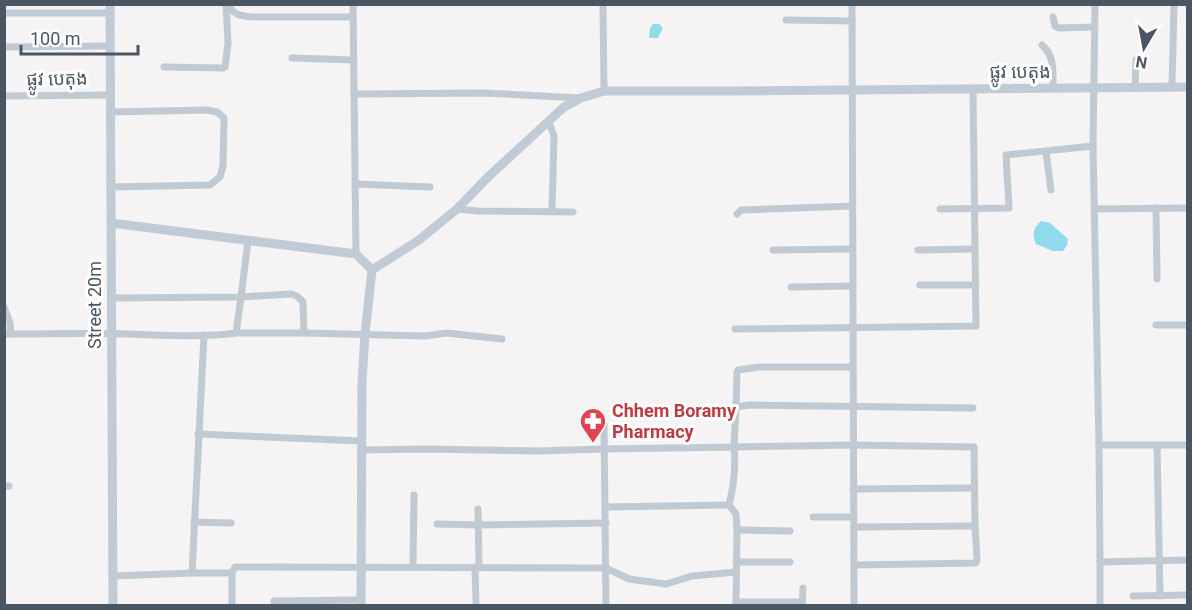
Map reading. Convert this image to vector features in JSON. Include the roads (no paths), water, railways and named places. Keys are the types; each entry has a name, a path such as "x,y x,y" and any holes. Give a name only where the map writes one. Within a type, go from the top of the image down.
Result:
{"street":[{"path":"227,4 230,10 238,15 252,17 353,16"},
{"path":"164,67 225,67 228,43 227,4"},
{"path":"353,4 356,254"},
{"path":"603,4 604,91"},
{"path":"852,4 854,606"},
{"path":"1095,4 1093,146 1100,606"},
{"path":"1172,87 1174,4"},
{"path":"4,13 110,9"},
{"name":"Street 20m","path":"110,9 113,606"},
{"path":"1053,17 1055,26 1059,28 1094,27"},
{"path":"786,20 852,21"},
{"path":"1042,45 1048,50 1053,67 1053,88"},
{"path":"4,47 110,46"},
{"path":"292,58 354,60"},
{"path":"1134,88 1136,60"},
{"name":"ផ្លូវ បេតុង","path":"372,270 419,240 457,209 564,107 581,98 604,91 1188,87"},
{"path":"735,328 976,326 973,89"},
{"path":"354,94 485,93 581,98"},
{"name":"ផ្លូវ បេតុង","path":"4,96 110,95"},
{"path":"110,112 207,110 217,112 224,118 223,166 220,177 210,185 111,187"},
{"path":"549,122 554,136 552,212"},
{"path":"940,209 1009,208 1006,155 1093,146"},
{"path":"1046,152 1051,190"},
{"path":"355,184 430,187"},
{"path":"737,214 741,210 852,206"},
{"path":"1156,208 1156,279"},
{"path":"1094,209 1188,208"},
{"path":"457,209 573,212"},
{"path":"111,224 356,254 372,270 362,383 361,603 274,601"},
{"path":"236,333 248,241"},
{"path":"773,250 852,249"},
{"path":"918,250 975,249"},
{"path":"920,285 976,285"},
{"path":"791,287 853,286"},
{"path":"112,298 241,297 291,294 303,302 304,333"},
{"path":"4,307 10,323 8,334 112,333 204,336 236,333 304,333 425,336 447,333 501,339"},
{"path":"1156,325 1188,325"},
{"path":"192,573 204,336"},
{"path":"729,505 736,461 734,447 737,372 741,369 759,367 853,367"},
{"path":"736,406 973,408"},
{"path":"604,425 606,606"},
{"path":"198,434 426,449 537,451 853,445 974,447 977,560 975,563 854,565"},
{"path":"1099,445 1188,445"},
{"path":"1157,445 1160,596"},
{"path":"854,489 974,488"},
{"path":"413,567 414,495"},
{"path":"605,507 729,505"},
{"path":"729,505 736,514 736,604 802,604 803,588"},
{"path":"476,606 478,509"},
{"path":"813,517 854,517"},
{"path":"194,522 231,523"},
{"path":"437,524 606,522"},
{"path":"854,527 975,526"},
{"path":"737,530 790,531"},
{"path":"1100,562 1188,560"},
{"path":"736,562 790,562"},
{"path":"232,606 232,573 235,567 606,568 629,579 666,584 692,576 736,572"},
{"path":"113,576 232,573"},
{"path":"1133,596 1188,596"}],"water":[{"path":"653,24 659,24 663,28 658,38 649,38"},
{"path":"1041,221 1050,223 1068,239 1063,251 1053,251 1036,244 1034,232"}],"place":[{"name":"Chhem Boramy Pharmacy","path":"593,444"}]}
